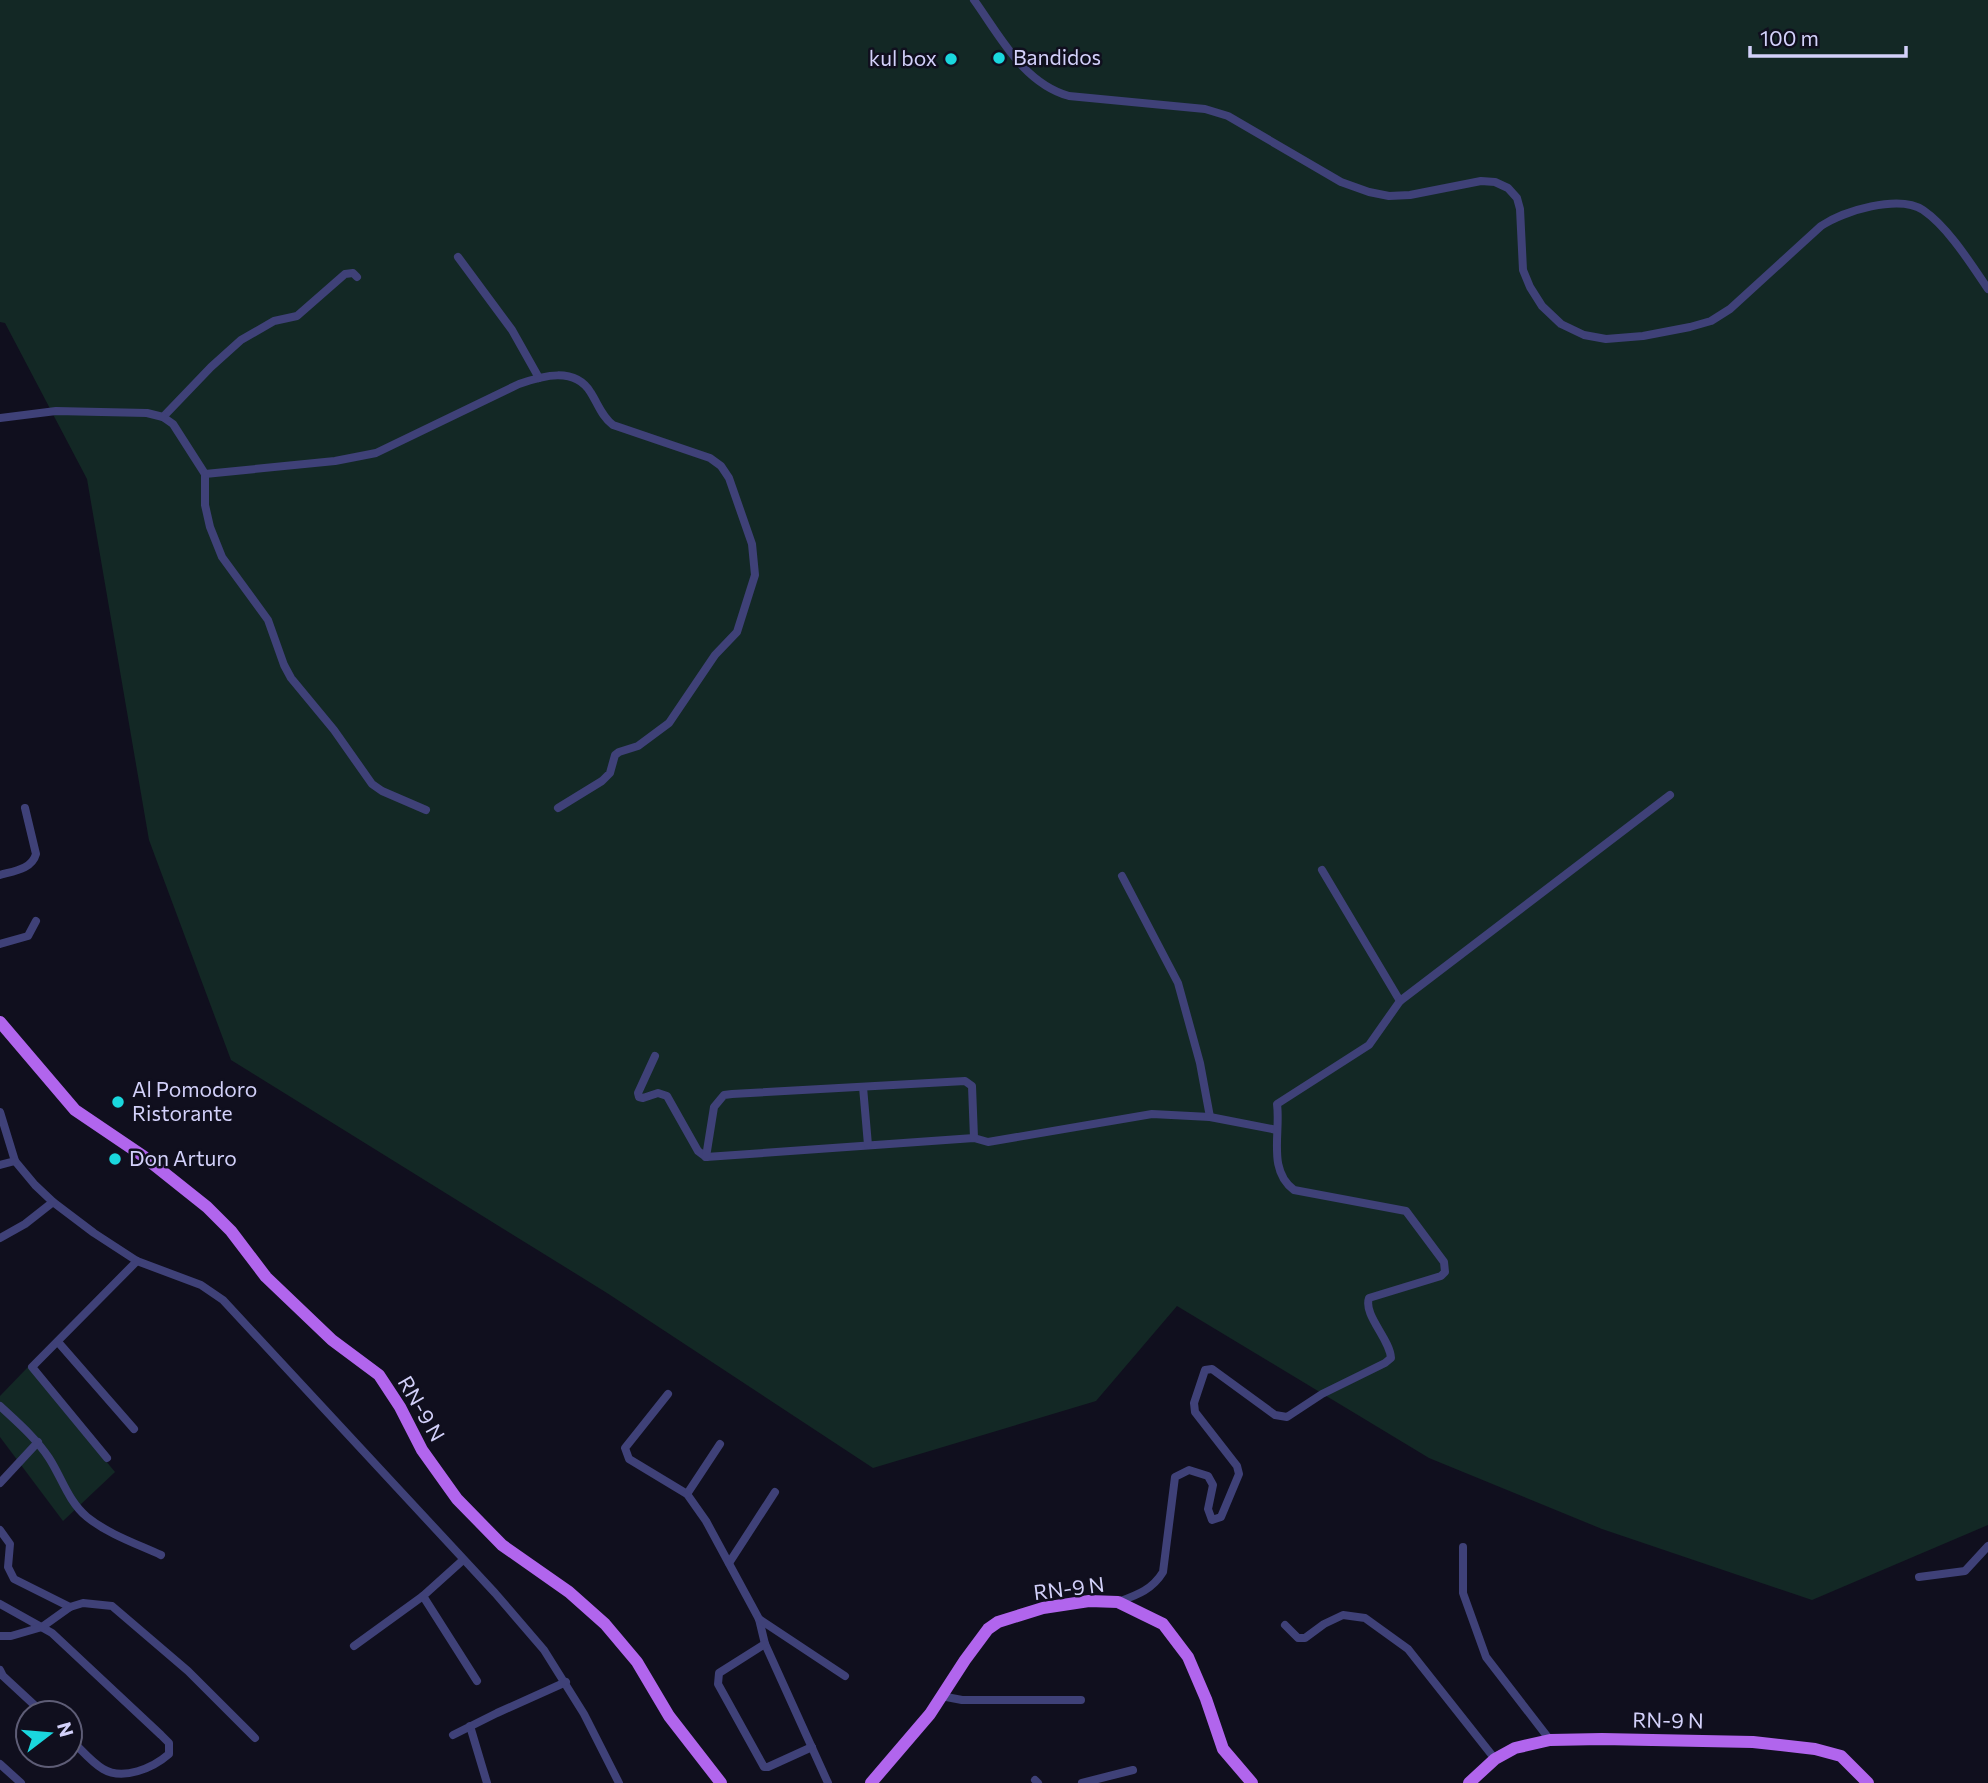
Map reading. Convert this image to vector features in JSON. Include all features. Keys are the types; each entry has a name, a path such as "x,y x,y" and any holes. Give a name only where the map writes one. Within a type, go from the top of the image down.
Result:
{"main road":[{"name":"RN-9 N","path":"0,1022 75,1110 143,1156 207,1207 231,1231 266,1277 332,1340 379,1375 400,1407 422,1450 457,1499 502,1545 569,1592 605,1624 637,1662 669,1716 721,1783"},
{"name":"RN-9 N","path":"871,1783 930,1714 988,1629 998,1622 1043,1608 1089,1601 1118,1602 1163,1625 1188,1657 1223,1749 1252,1783"},
{"name":"RN-9 N","path":"1469,1783 1495,1759 1516,1748 1550,1740 1753,1742 1815,1749 1842,1756 1868,1783"}],"street":[{"path":"974,0 1014,57 1042,85 1052,91 1069,96 1205,109 1228,116 1341,182 1369,192 1389,196 1410,195 1481,181 1495,182 1508,188 1517,198 1520,209 1523,270 1530,287 1542,306 1561,324 1584,335 1606,339 1643,336 1711,321 1730,309 1821,226 1834,217 1866,206 1904,205 1921,208 1952,240 1988,289"},
{"path":"458,257 512,330 539,378"},
{"path":"163,416 211,367 253,331 274,321 297,316 345,275 353,273 357,277"},
{"path":"205,474 335,461 376,453 509,389 539,378 563,375 579,380 587,387 605,418 613,425 709,458 721,466 729,478 752,544 755,575 737,632 715,655 668,723 638,746 615,755 610,773 602,781 558,808"},
{"path":"0,418 56,411 147,413 163,416 178,429 205,474 208,516 222,557 268,620 291,678 334,730 372,785 382,792 426,810"},
{"path":"1118,1602 1146,1591 1157,1583 1163,1572 1175,1477 1189,1470 1208,1476 1213,1485 1208,1509 1212,1520 1221,1517 1237,1482 1237,1466 1195,1412 1194,1403 1205,1370 1212,1368 1275,1415 1287,1416 1322,1394 1391,1358 1390,1349 1368,1308 1370,1298 1441,1276 1445,1272 1444,1262 1406,1211 1294,1190 1283,1182 1278,1168 1277,1104 1369,1045 1400,1001 1671,795"},
{"path":"0,875 28,866 35,860 36,854 25,808"},
{"path":"1322,870 1400,1001"},
{"path":"1122,876 1178,983 1200,1063 1210,1117"},
{"path":"0,944 28,936 36,921"},
{"path":"655,1056 638,1093 639,1097 658,1093 667,1096 698,1151 706,1157 974,1138 988,1142 1152,1114 1210,1117 1277,1130"},
{"path":"706,1157 714,1107 724,1095 969,1082 972,1086 974,1138"},
{"path":"863,1087 868,1145"},
{"path":"0,1112 15,1161 35,1185 94,1233 137,1261 201,1285 223,1300 463,1560 544,1650 566,1682 619,1783"},
{"path":"0,1165 15,1161"},
{"path":"0,1238 25,1224 53,1202"},
{"path":"107,1458 33,1369 137,1261"},
{"path":"58,1342 134,1429"},
{"path":"668,1394 625,1448 626,1455 687,1494 706,1521 759,1619 765,1644 828,1783"},
{"path":"0,1406 38,1442 69,1497 87,1517 113,1533 161,1555"},
{"path":"0,1483 38,1442"},
{"path":"687,1494 720,1444"},
{"path":"729,1563 775,1492"},
{"path":"0,1530 10,1544 8,1567 14,1579 70,1607"},
{"path":"1919,1577 1965,1571 1988,1546"},
{"path":"1463,1547 1463,1593 1486,1657 1550,1740"},
{"path":"354,1646 423,1596 463,1560"},
{"path":"423,1596 477,1681"},
{"path":"0,1636 11,1636 41,1627 70,1607 83,1603 112,1605 188,1671 255,1738"},
{"path":"0,1604 52,1633 169,1744 169,1754 146,1769 114,1774 101,1768 84,1752"},
{"path":"1284,1625 1298,1638 1305,1638 1324,1624 1343,1615 1365,1618 1408,1649 1495,1759"},
{"path":"759,1619 845,1676"},
{"path":"765,1644 719,1673 718,1684 764,1767 768,1768 812,1747"},
{"path":"0,1670 28,1699"},
{"path":"453,1735 566,1682"},
{"path":"941,1696 962,1700 1081,1700"},
{"path":"470,1726 487,1783"},
{"path":"0,1764 21,1783"},
{"path":"1082,1783 1133,1770"}],"green space":[{"path":"0,0 1988,0 1988,1525 1812,1600 1602,1529 1429,1458 1177,1306 1096,1401 873,1468 607,1293 231,1060 149,840 87,479 5,323 0,322"},
{"path":"28,1367 115,1472 63,1521 0,1437 0,1396"}],"place":[{"name":"Bandidos","path":"999,58"},
{"name":"kul box","path":"951,59"},
{"name":"Al Pomodoro Ristorante","path":"118,1102"},
{"name":"Don Arturo","path":"115,1159"}]}
